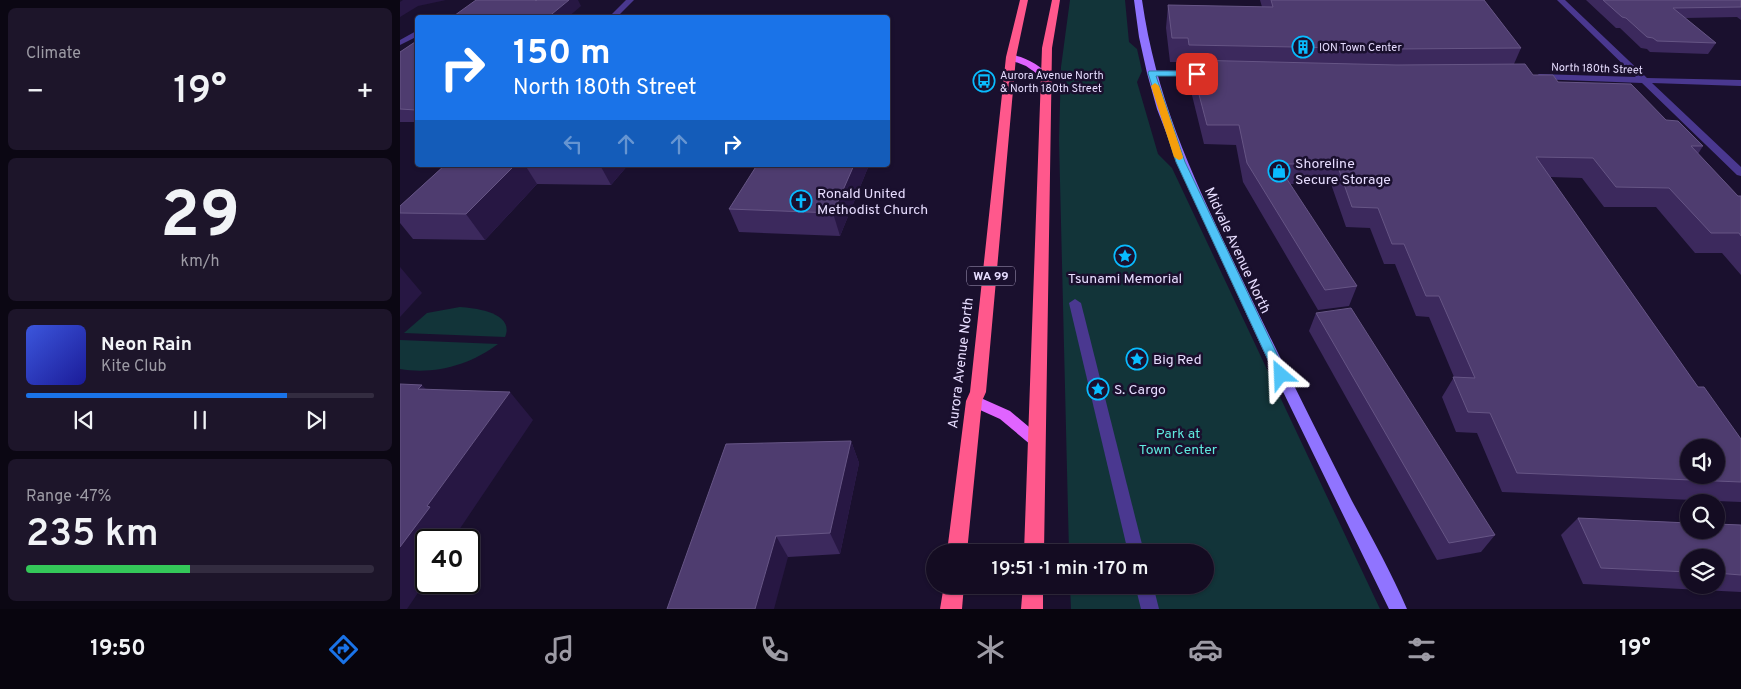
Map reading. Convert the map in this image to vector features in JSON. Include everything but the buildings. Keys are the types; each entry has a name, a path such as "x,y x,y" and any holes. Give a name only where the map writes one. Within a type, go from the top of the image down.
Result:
{"highway":[{"name":"Aurora Avenue North","path":"959,544 974,402 978,392 988,306 1011,57 1024,0"},
{"path":"1034,544 1047,48 1056,0"},
{"path":"951,609 953,594"},
{"path":"1032,609 1033,594"}],"main road":[{"path":"1011,57 1029,64 1046,76"},
{"path":"974,402 1005,415 1036,441"}],"street":[{"path":"614,15 630,0"},
{"name":"Midvale Avenue North","path":"1138,0 1152,73 1174,144 1196,196 1265,342 1398,609"},
{"path":"1561,0 1741,173"},
{"path":"400,44 415,34"},
{"path":"1152,73 1217,74"},
{"name":"North 180th Street","path":"1530,77 1741,83"},
{"path":"1075,303 1134,544"},
{"path":"1146,594 1150,609"}],"green space":[{"name":"Park at Town Center","path":"1070,0 1125,0 1129,42 1137,49 1142,71 1137,82 1158,154 1172,168 1380,609 1071,609 1070,594 1214,594 1214,544 1069,544 1059,140 1061,67"},
{"path":"460,307 492,313 499,317 507,329 505,337 404,333 427,313"},
{"path":"400,340 498,344 464,363 439,369 413,371 400,369"}],"slow traffic":[{"path":"1155,86 1179,157"}],"place":[{"name":"ION Town Center","path":"1303,47"},
{"name":"Aurora Avenue North & North 180th Street","path":"984,81"},
{"name":"Shoreline Secure Storage","path":"1279,171"},
{"name":"Ronald United Methodist Church","path":"801,201"},
{"name":"Tsunami Memorial","path":"1125,256"},
{"name":"Big Red","path":"1137,359"},
{"name":"S. Cargo","path":"1098,389"}],"route":[{"path":"1197,74 1152,73 1181,162 1281,375"}]}
